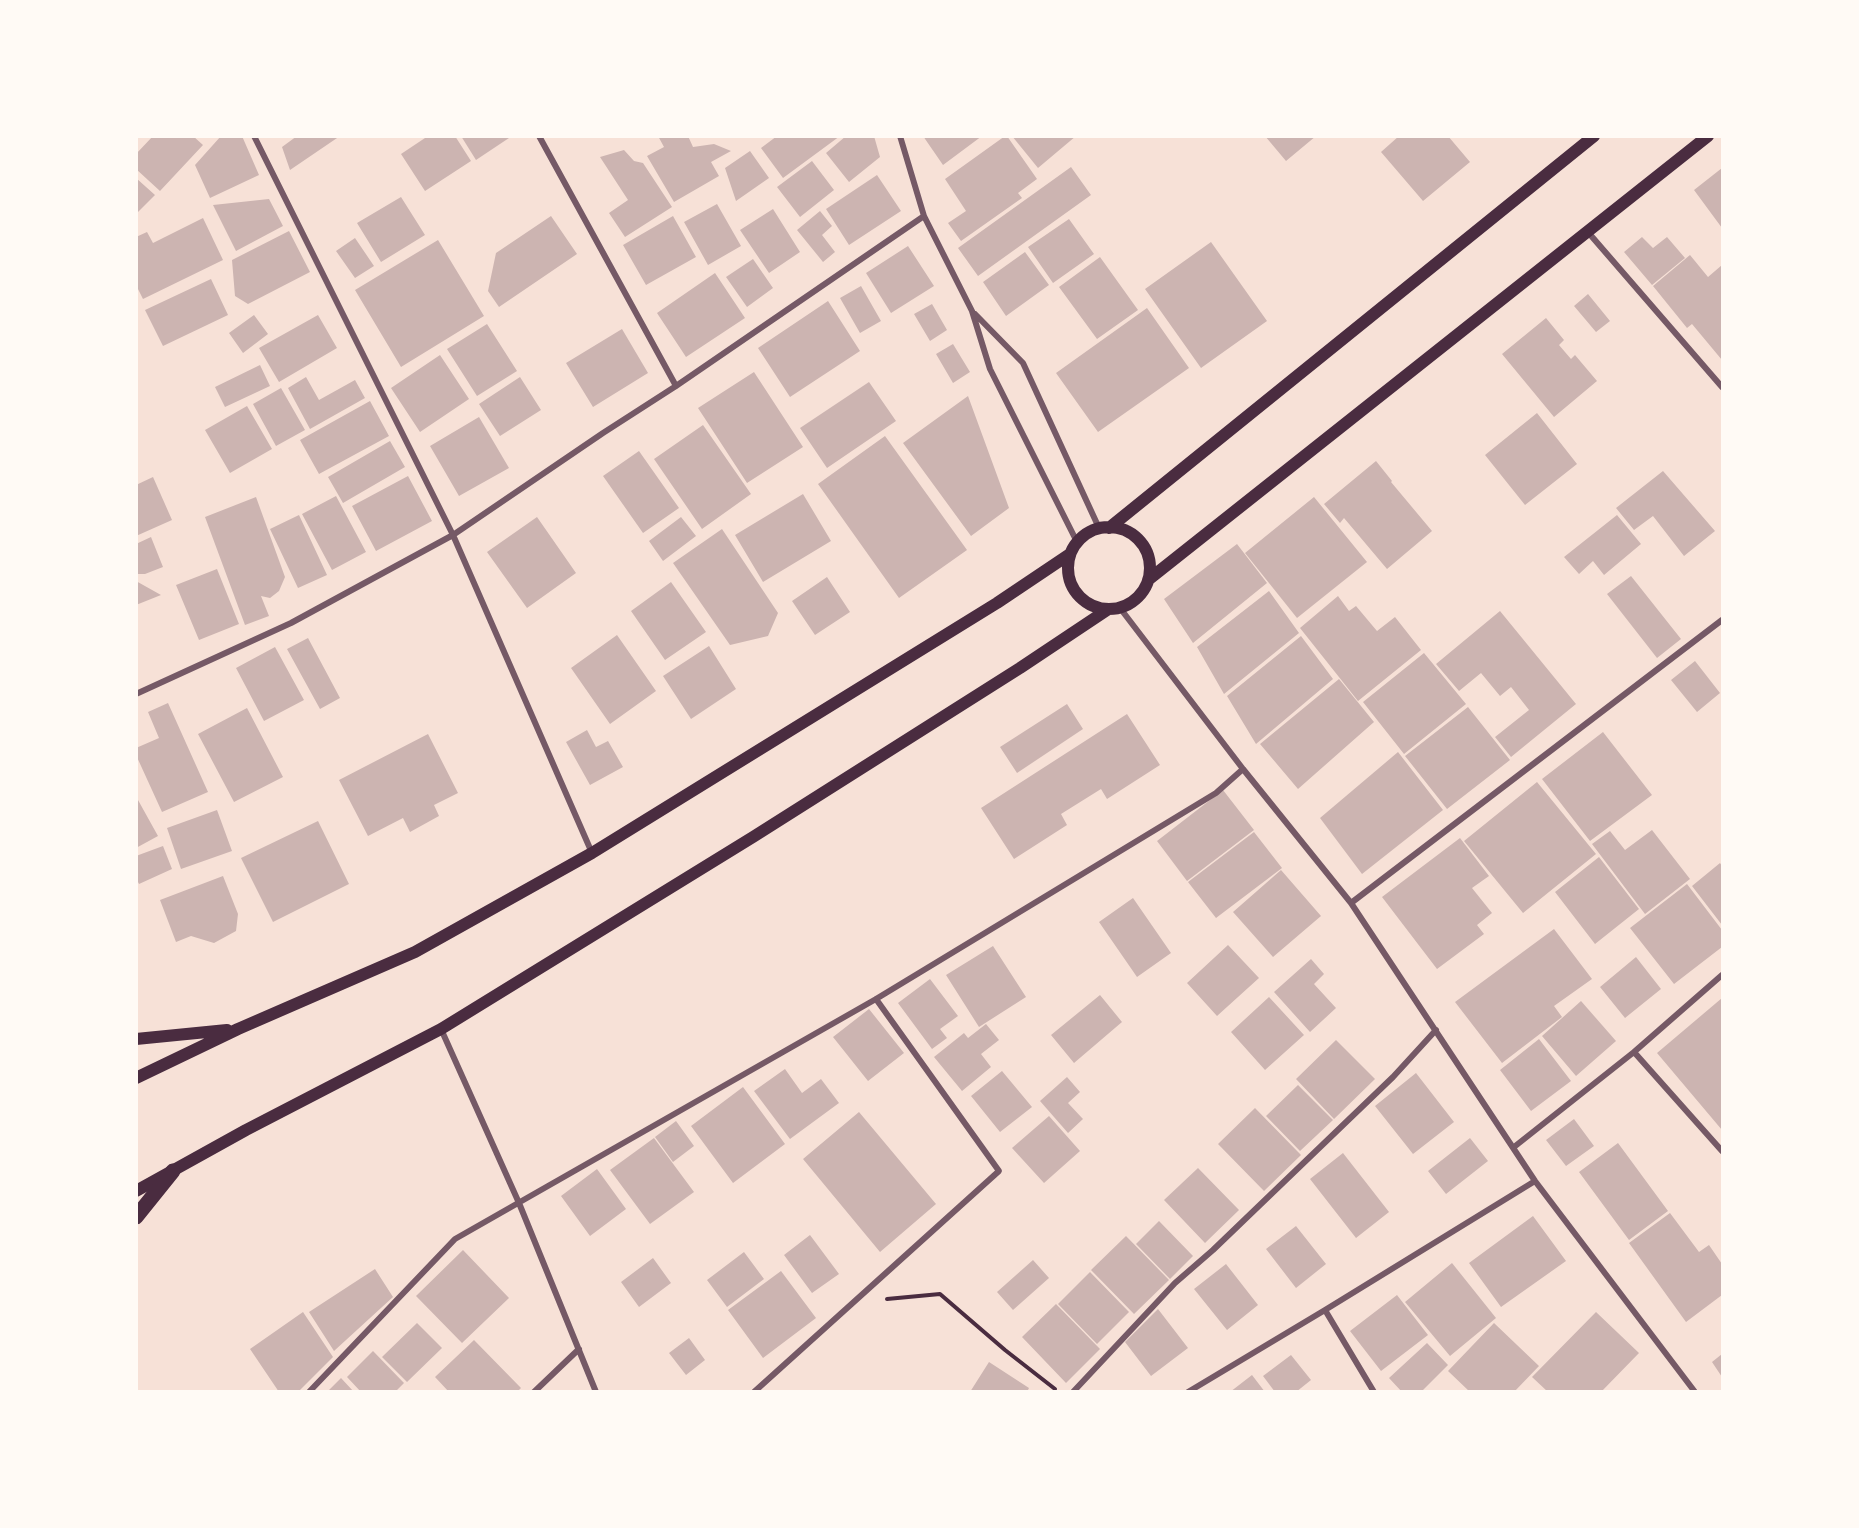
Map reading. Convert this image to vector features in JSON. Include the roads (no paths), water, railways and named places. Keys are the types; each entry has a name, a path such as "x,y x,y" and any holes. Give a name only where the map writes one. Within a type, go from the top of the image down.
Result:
{"main road":[{"path":"1104,528 1594,136"},
{"path":"1148,580 1708,136"},
{"path":"136,1191 246,1130 441,1029 753,837 1114,609 1132,602 1142,593 1148,580 1150,566 1147,552 1139,540 1128,532 1114,527 1086,534 1077,542 1070,554 1067,567 1074,591 1083,601 1094,607 1114,609"},
{"path":"136,1078 238,1029 415,952 592,853 997,603 1070,554"},
{"path":"136,1039 238,1029"},
{"path":"136,1217 173,1172"}],"street":[{"path":"254,136 453,535 592,853"},
{"path":"539,136 676,386"},
{"path":"900,136 924,216 972,311 990,369 1077,542"},
{"path":"136,694 291,623 453,535 924,216"},
{"path":"1587,231 1722,387"},
{"path":"972,311 1023,363 1104,528"},
{"path":"1114,609 1351,903 1535,1181 1695,1392"},
{"path":"1351,903 1722,620"},
{"path":"309,1392 455,1239 876,999 1216,793 1243,769"},
{"path":"1514,1147 1634,1052 1722,975"},
{"path":"754,1392 999,1171 876,999"},
{"path":"441,1029 519,1203 596,1392"},
{"path":"1073,1392 1175,1282 1213,1250 1393,1077 1436,1030"},
{"path":"1634,1052 1722,1151"},
{"path":"1188,1392 1535,1181"},
{"path":"1325,1310 1374,1392"},
{"path":"534,1392 579,1349"}]}
